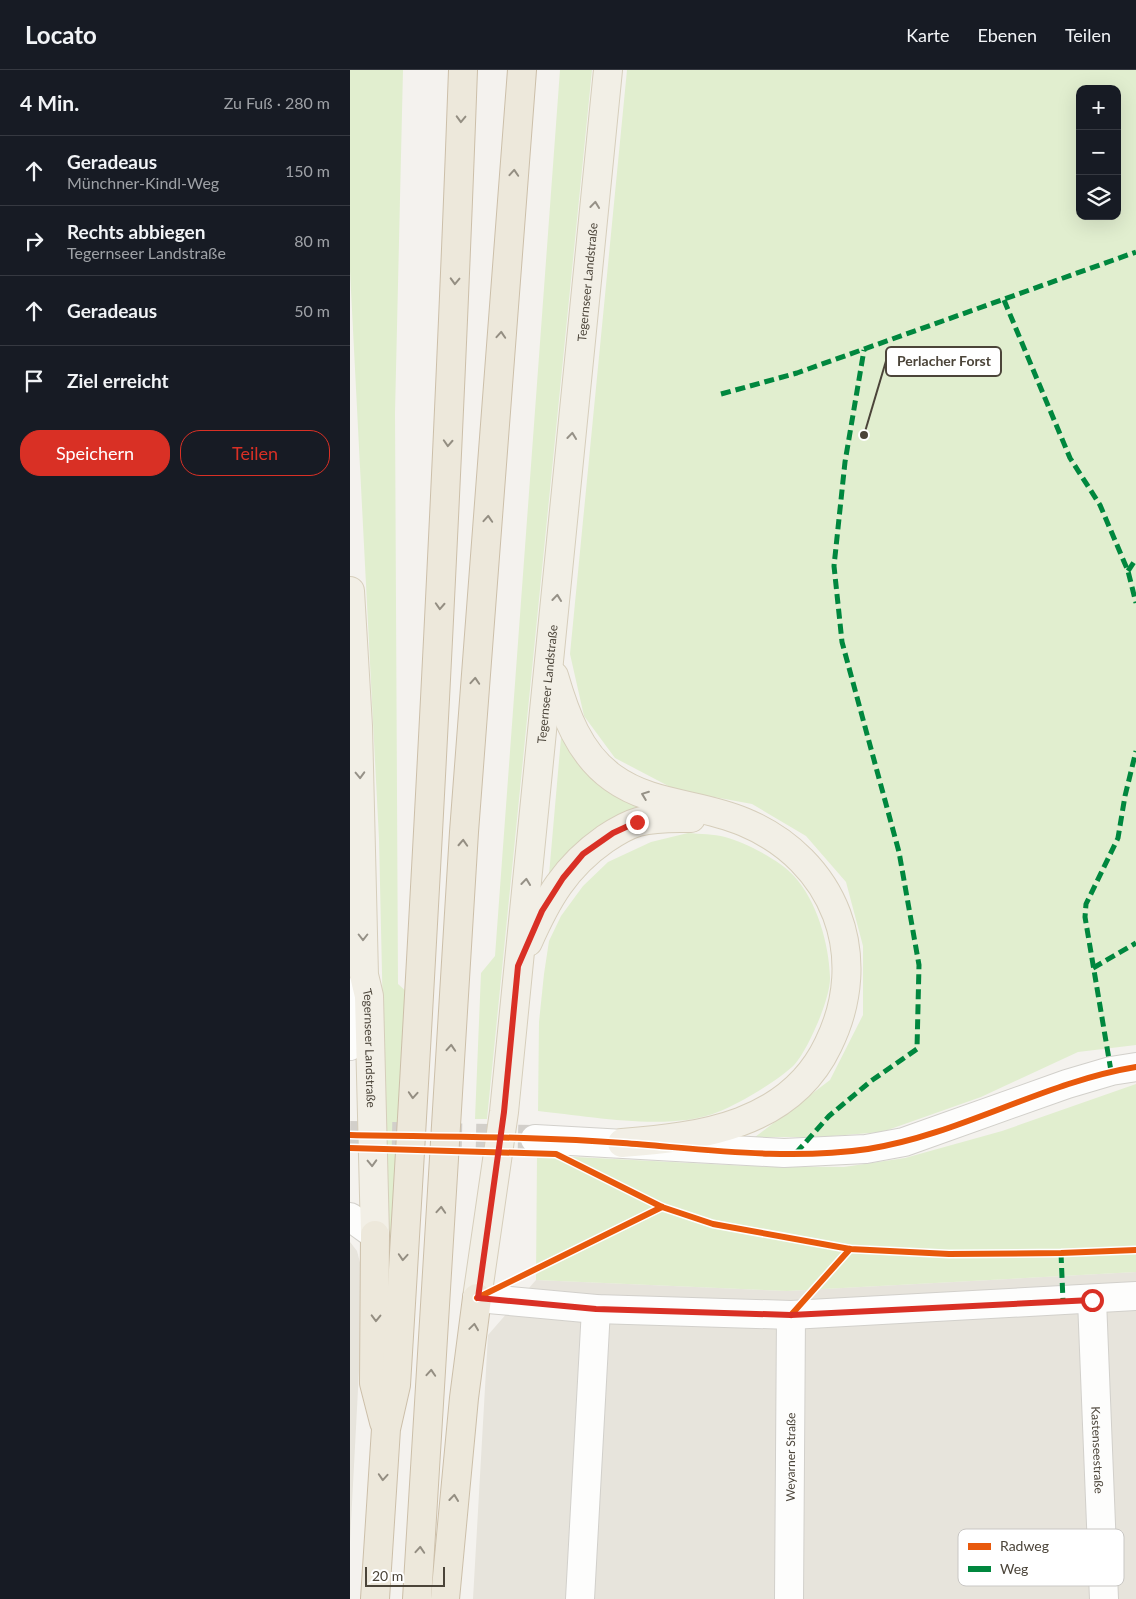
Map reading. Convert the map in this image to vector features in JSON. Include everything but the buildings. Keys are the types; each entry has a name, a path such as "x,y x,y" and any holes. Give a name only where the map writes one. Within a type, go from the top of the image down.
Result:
{"highway":[{"path":"375,1599 386,1428 396,1385 418,1029 450,412 463,70"},
{"path":"417,1599 464,832 522,70"},
{"path":"375,1235 374,1384 386,1428"},
{"path":"445,1599 464,1398 478,1298"}],"main road":[{"name":"Tegernseer Landstraße","path":"478,1298 504,1112 608,70"},
{"name":"Tegernseer Landstraße","path":"350,591 359,736 364,975 369,996 375,1235"},
{"path":"550,664 565,716 590,758 612,777 634,791 660,801 706,809 743,821 773,836 801,858 822,883 833,904 844,936 846,995 838,1026 811,1072 782,1100 747,1121 707,1132 622,1143"},
{"path":"518,966 542,911 563,878 583,854 613,833 637,822 666,817 743,821"}],"street":[{"path":"350,1046 356,1033 358,993 364,975"},
{"path":"535,1140 622,1143 784,1153 866,1149 904,1142 1067,1084 1111,1071 1136,1067"},
{"path":"350,1217 375,1235"},
{"path":"478,1298 596,1309 791,1315 1092,1300 1136,1296"},
{"name":"Kastenseestraße","path":"1092,1300 1101,1529"},
{"path":"580,1599 596,1309"},
{"name":"Weyarner Straße","path":"789,1599 791,1315"},
{"name":"Kastenseestraße","path":"1103,1586 1104,1599"}],"shaded area":[{"path":"350,1242 357,1251 362,1270 363,1294 350,1542"},
{"path":"1136,1272 1136,1599 473,1599 488,1335 536,1280 787,1291"}],"green space":[{"path":"350,70 403,70 395,413 398,984 409,994 393,1241 388,1241 379,839 350,271"},
{"path":"560,70 592,70 487,1119 475,1119 481,973 495,956"},
{"path":"627,70 1136,70 1136,1045 1078,1052 981,1097 882,1132 820,1137 755,1137 830,1080 863,1015 863,946 846,882 806,836 752,804 676,790 615,758 584,716 570,654"},
{"path":"561,738 590,774 647,807 618,815 588,836 549,875"},
{"path":"688,833 725,837 762,853 788,870 802,886 809,898 824,937 830,977 823,1010 806,1047 795,1064 769,1084 726,1109 699,1118 677,1121 629,1121 538,1111 539,1022 544,974 549,941 561,916 583,886 608,862 651,842"},
{"path":"1136,1084 1136,1272 787,1291 536,1280 537,1155 749,1166 844,1167 905,1158 1002,1131"}],"tunnel":[{"path":"350,1135 535,1139"}],"marked path":[{"path":"721,394 797,373 1136,252"},
{"path":"1004,300 1070,458 1100,505 1128,571 1136,603"},
{"path":"796,1153 829,1116 871,1081 917,1049 919,965 899,852 842,642 834,566 845,462 864,350"},
{"path":"1128,571 1136,559"},
{"path":"1111,1071 1085,917 1086,904 1118,838 1125,796 1136,751"},
{"path":"1093,968 1136,943"},
{"path":"1061,1253 1063,1301"}],"cycle path":[{"path":"350,1135 555,1139 746,1153 807,1154 838,1152 868,1149 902,1142 969,1121 1068,1084 1136,1067"},
{"path":"350,1148 556,1154 662,1207 713,1224 850,1249 949,1254 1136,1250"},
{"path":"477,1298 662,1207"},
{"path":"791,1315 850,1249"}],"place":[{"name":"Perlacher Forst","path":"864,435"}],"route":[{"path":"637,822 613,833 583,854 563,878 542,911 518,966 504,1112 478,1298 596,1309 791,1315 1092,1300"}]}
